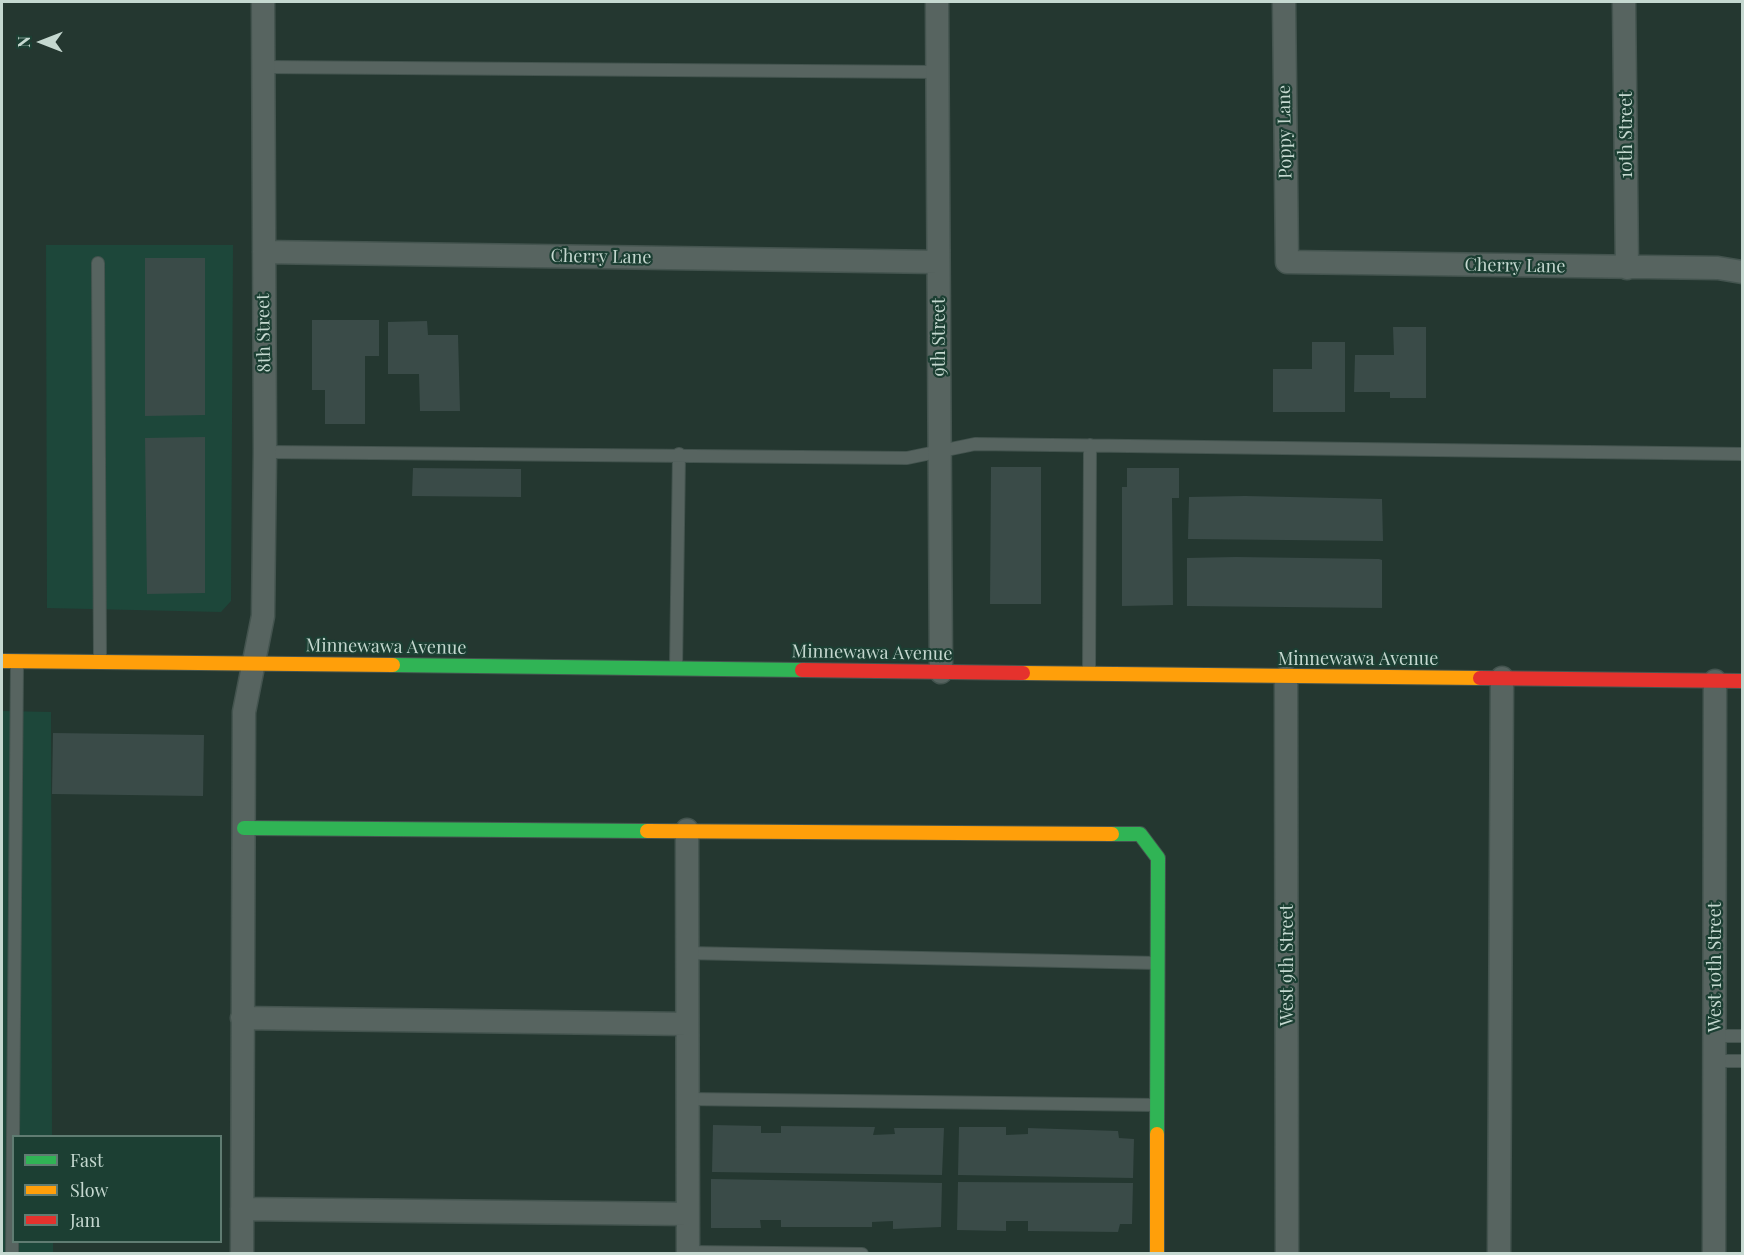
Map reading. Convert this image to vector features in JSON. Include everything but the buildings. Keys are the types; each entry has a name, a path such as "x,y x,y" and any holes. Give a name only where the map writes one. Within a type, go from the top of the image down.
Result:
{"main road":[{"name":"Minnewawa Avenue","path":"2,661 1743,681"},
{"path":"244,828 1140,834 1158,858 1157,1254"}],"street":[{"name":"8th Street","path":"242,1254 244,712 262,616 266,452 263,2"},
{"name":"9th Street","path":"937,2 941,672"},
{"name":"Poppy Lane","path":"1284,2 1287,262"},
{"name":"10th Street","path":"1624,2 1627,267"},
{"name":"Cherry Lane","path":"264,252 938,262"},
{"name":"Cherry Lane","path":"1287,262 1718,268 1743,273"},
{"name":"West 9th Street","path":"1286,677 1287,1254"},
{"path":"1499,1254 1502,678"},
{"name":"West 10th Street","path":"1714,1254 1715,681"},
{"path":"687,830 688,1253"},
{"path":"242,1018 687,1024"},
{"path":"242,1209 687,1215"}],"lane":[{"path":"262,67 938,72"},
{"path":"98,263 100,662"},
{"path":"266,452 679,454 907,458 975,444 1743,453"},
{"path":"1089,674 1090,445"},
{"path":"676,669 679,454"},
{"path":"13,1135 17,662"},
{"path":"687,953 1158,963"},
{"path":"1715,1036 1743,1036"},
{"path":"1715,1061 1743,1061"},
{"path":"687,1099 1157,1105"},
{"path":"688,1253 862,1254"}],"shaded area":[{"path":"46,245 233,245 231,601 221,612 47,608"},
{"path":"2,711 51,712 52,1135 12,1135 12,1243 53,1243 53,1253 2,1254"}],"traffic: fast":[{"path":"393,665 802,670"},
{"path":"244,828 647,831"},
{"path":"1112,834 1140,834 1158,858 1157,1134"}],"traffic: slow":[{"path":"2,661 393,665"},
{"path":"1023,673 1480,678"},
{"path":"647,831 1112,834"},
{"path":"1157,1134 1157,1254"}],"traffic: jam":[{"path":"802,670 1023,673"},
{"path":"1480,678 1742,681"}]}
